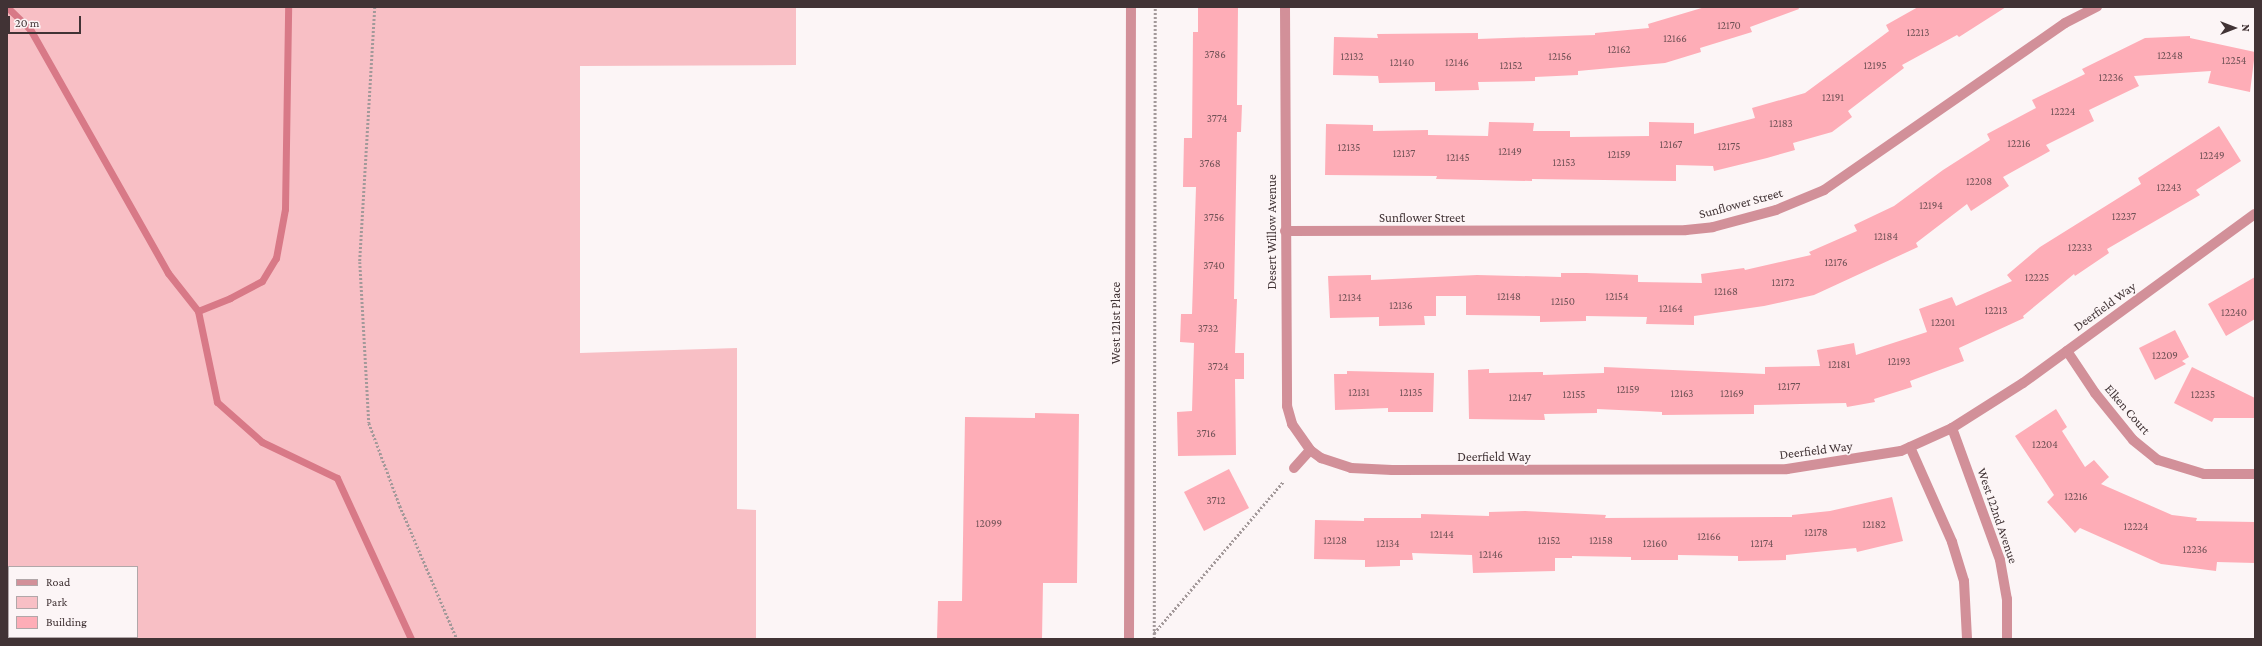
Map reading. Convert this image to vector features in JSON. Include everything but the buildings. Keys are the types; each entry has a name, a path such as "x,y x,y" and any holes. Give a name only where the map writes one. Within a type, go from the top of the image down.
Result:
{"street":[{"name":"West 121st Place","path":"1129,639 1131,7"},
{"name":"Desert Willow Avenue","path":"1285,7 1287,406 1292,424 1310,450"},
{"name":"Sunflower Street","path":"1285,232 1686,230 1713,227 1776,210 1824,190 2065,23 2097,7"},
{"name":"Deerfield Way","path":"1310,450 1321,458 1351,468 1447,470 1787,469 1878,456 1910,447 1952,428 2023,383 2255,214"},
{"name":"Elken Court","path":"2067,351 2095,393 2133,440 2158,460 2204,474 2255,474"},
{"name":"West 122nd Avenue","path":"1952,428 2000,560 2007,599 2007,639"},
{"path":"1910,447 1952,542 1964,581 1968,639"},
{"path":"1294,468 1310,450"}],"path":[{"path":"375,7 360,262 369,423 400,506 457,639"},
{"path":"1154,639 1155,7"},
{"path":"1154,633 1294,468"}],"green space":[{"path":"7,7 796,7 796,65 580,66 580,353 737,348 737,509 756,510 756,639 7,639"}],"waterway":[{"path":"7,7 30,29 168,273 198,311 217,402 262,442 337,478 411,639"},
{"path":"198,311 230,298 262,281 276,258 285,209 288,7"}]}
